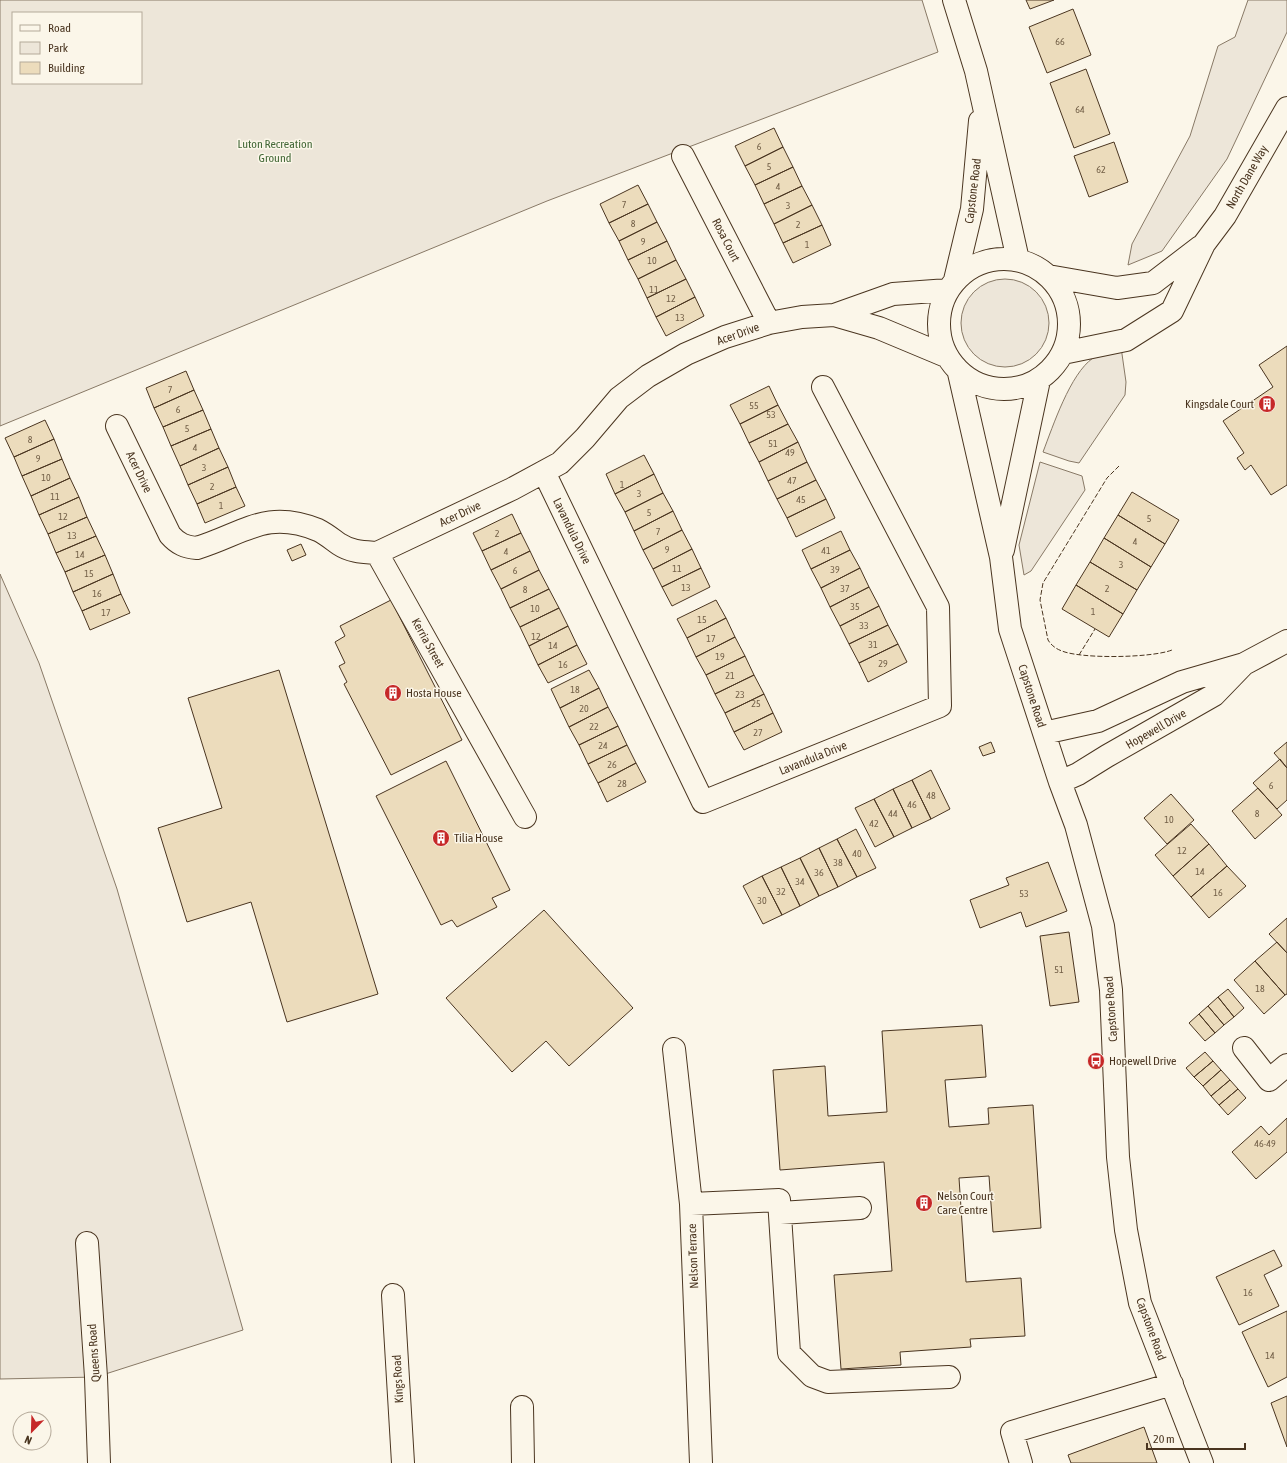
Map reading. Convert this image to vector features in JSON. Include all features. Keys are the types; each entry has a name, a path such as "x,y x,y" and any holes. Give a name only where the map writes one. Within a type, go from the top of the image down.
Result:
{"street":[{"name":"Capstone Road","path":"954,0 976,71 1018,260"},
{"name":"Capstone Road","path":"951,285 972,209 982,100"},
{"name":"North Dane Way","path":"1063,353 1126,340 1172,311 1204,244 1225,216 1287,108"},
{"name":"Rosa Court","path":"683,156 769,323"},
{"name":"North Dane Way","path":"1048,276 1117,288 1153,284 1204,244"},
{"path":"999,259 1018,260 1034,266 1048,276 1064,298 1069,326 1063,353 1053,368 1039,380 1019,388 998,390 977,384 959,373 946,356 939,334 939,311 951,285 981,262 999,259"},
{"name":"Acer Drive","path":"117,426 170,535 178,543 187,547 197,548 262,523 282,521 295,523 320,531 348,549 358,552 377,552 512,489 560,463 585,438 619,398 648,376 686,354 725,337 769,323 802,317 834,315 893,294 951,285"},
{"name":"Acer Drive","path":"834,315 879,328 946,356"},
{"name":"Capstone Road","path":"959,373 1001,557 1010,629 1060,782 1076,825 1103,926 1111,990 1118,1157 1127,1237 1140,1303 1202,1463"},
{"name":"Capstone Road","path":"1001,557 1039,380"},
{"name":"Lavandula Drive","path":"544,472 703,802 940,706 938,607 823,386"},
{"name":"Kerria Street","path":"377,552 525,817"},
{"name":"Hopewell Drive","path":"1044,733 1098,721 1182,682 1244,664 1287,641"},
{"name":"Hopewell Drive","path":"1060,782 1078,774 1214,695 1244,664"},
{"path":"1244,1048 1269,1080 1287,1065"},
{"name":"Nelson Terrace","path":"674,1049 691,1204 701,1463"},
{"path":"691,1204 779,1200 789,1353 812,1376 828,1382 949,1378"},
{"path":"780,1213 860,1208"},
{"name":"Queens Road","path":"87,1243 96,1377 99,1463"},
{"name":"Kings Road","path":"393,1295 403,1463"},
{"path":"1021,1463 1012,1432 1172,1384"},
{"path":"522,1407 523,1463"}],"green space":[{"name":"Luton Recreation Ground","path":"0,0 922,0 938,52 547,201 0,426"},
{"path":"1248,0 1287,0 1287,32 1227,159 1162,251 1128,265 1132,244 1190,136 1218,46 1235,37"},
{"path":"996,279 1014,279 1030,286 1042,298 1049,314 1049,332 1042,348 1030,360 1014,367 996,367 980,360 968,348 961,332 961,314 968,298 980,286"},
{"path":"1121,347 1126,382 1125,395 1079,463 1043,452 1063,401 1077,376 1093,358"},
{"path":"1040,462 1082,476 1085,490 1031,571 1024,575 1019,545"},
{"path":"0,574 39,663 117,889 243,1330 96,1377 0,1379"}],"building":[{"path":"1026,0 1054,0 1030,9"},
{"path":"1073,9 1091,55 1047,73 1029,27"},
{"path":"1086,69 1110,134 1074,148 1050,83"},
{"path":"774,128 783,147 745,166 735,146"},
{"path":"1114,142 1128,182 1089,197 1074,156"},
{"path":"783,147 793,167 755,185 745,166"},
{"path":"793,167 802,186 764,204 755,185"},
{"path":"638,185 648,204 609,223 600,204"},
{"path":"802,186 812,205 774,224 764,204"},
{"path":"648,204 657,222 619,241 609,223"},
{"path":"812,205 822,225 783,243 774,224"},
{"path":"657,222 667,241 628,260 619,241"},
{"path":"822,225 831,245 793,263 783,243"},
{"path":"667,241 676,260 638,279 628,260"},
{"path":"676,260 686,279 647,298 638,279"},
{"path":"686,279 695,297 656,317 647,298"},
{"path":"695,297 704,316 666,336 656,317"},
{"name":"Kingsdale Court","path":"1287,346 1287,485 1271,495 1251,465 1245,470 1237,458 1244,453 1223,421 1273,387 1259,365"},
{"path":"186,371 194,390 154,408 146,388"},
{"path":"769,386 778,405 740,424 730,405"},
{"path":"194,390 203,410 163,427 154,408"},
{"path":"778,405 788,424 749,443 740,424"},
{"path":"203,410 211,429 171,446 163,427"},
{"path":"45,420 54,439 14,457 5,438"},
{"path":"788,424 798,442 759,462 749,443"},
{"path":"211,429 219,448 180,466 171,446"},
{"path":"54,439 62,459 22,476 14,457"},
{"path":"798,442 807,462 768,481 759,462"},
{"path":"219,448 228,467 188,485 180,466"},
{"path":"644,455 654,474 615,494 606,474"},
{"path":"62,459 70,478 31,496 22,476"},
{"path":"807,462 816,480 777,499 768,481"},
{"path":"228,467 236,487 197,504 188,485"},
{"path":"654,474 663,493 625,512 615,494"},
{"path":"70,478 79,497 39,515 31,496"},
{"path":"816,480 826,499 787,518 777,499"},
{"path":"236,487 245,506 205,523 197,504"},
{"path":"1132,492 1179,520 1165,544 1118,515"},
{"path":"663,493 673,511 634,531 625,512"},
{"path":"79,497 87,517 48,534 39,515"},
{"path":"826,499 835,518 796,537 787,518"},
{"path":"673,511 682,530 643,550 634,531"},
{"path":"512,514 521,533 482,551 473,533"},
{"path":"1118,515 1165,544 1151,567 1104,538"},
{"path":"87,517 96,536 56,553 48,534"},
{"path":"682,530 692,549 653,569 643,550"},
{"path":"841,531 850,550 811,569 802,550"},
{"path":"521,533 530,551 491,570 482,551"},
{"path":"96,536 105,555 65,572 56,553"},
{"path":"1104,538 1151,567 1137,590 1090,562"},
{"path":"301,544 306,555 292,561 287,550"},
{"path":"692,549 701,568 662,587 653,569"},
{"path":"850,550 860,568 821,588 811,569"},
{"path":"530,551 539,570 501,589 491,570"},
{"path":"105,555 113,574 73,592 65,572"},
{"path":"1090,562 1137,590 1123,614 1076,585"},
{"path":"701,568 710,587 672,606 662,587"},
{"path":"860,568 869,587 830,607 821,588"},
{"path":"539,570 549,589 510,608 501,589"},
{"path":"113,574 121,594 82,611 73,592"},
{"path":"1076,585 1123,614 1109,637 1062,609"},
{"path":"869,587 879,606 840,626 830,607"},
{"path":"549,589 559,608 520,627 510,608"},
{"path":"121,594 130,613 90,630 82,611"},
{"name":"Hosta House","path":"391,600 462,740 391,775 344,684 347,682 339,666 345,663 335,642 345,636 340,626"},
{"path":"716,600 726,618 687,638 677,619"},
{"path":"879,606 888,625 849,644 840,626"},
{"path":"559,608 568,626 529,646 520,627"},
{"path":"726,618 735,637 696,657 687,638"},
{"path":"888,625 898,644 859,663 849,644"},
{"path":"568,626 577,645 538,665 529,646"},
{"path":"735,637 745,656 706,675 696,657"},
{"path":"898,644 907,662 868,682 859,663"},
{"path":"577,645 587,664 548,683 538,665"},
{"path":"745,656 754,675 715,694 706,675"},
{"path":"279,670 378,994 287,1022 251,902 187,922 158,828 222,808 188,698"},
{"path":"589,670 599,688 560,708 551,689"},
{"path":"754,675 764,694 725,713 715,694"},
{"path":"599,688 608,707 569,727 560,708"},
{"path":"764,694 773,713 734,732 725,713"},
{"path":"608,707 618,726 579,745 569,727"},
{"path":"773,713 782,732 744,750 734,732"},
{"path":"618,726 627,745 588,764 579,745"},
{"path":"991,742 995,752 983,756 979,747"},
{"path":"1287,742 1287,768 1274,753"},
{"path":"627,745 636,763 598,783 588,764"},
{"path":"1280,759 1287,768 1287,800 1277,809 1253,783"},
{"name":"Tilia House","path":"446,761 510,890 492,898 497,907 457,927 452,920 441,925 376,796"},
{"path":"636,763 646,782 607,802 598,783"},
{"path":"931,770 950,809 931,819 912,780"},
{"path":"912,780 931,819 912,828 893,789"},
{"path":"1258,788 1282,815 1255,839 1232,811"},
{"path":"893,789 912,828 894,837 874,799"},
{"path":"1171,794 1194,820 1167,844 1144,818"},
{"path":"874,799 894,837 875,847 855,808"},
{"path":"1191,824 1209,844 1173,876 1155,855"},
{"path":"856,829 876,868 857,877 837,839"},
{"path":"837,839 857,877 838,887 819,848"},
{"path":"1209,844 1227,866 1191,897 1173,876"},
{"path":"819,848 838,887 819,896 800,858"},
{"path":"800,858 819,896 800,906 781,867"},
{"path":"1048,862 1067,911 1026,927 1021,912 980,928 970,900 1009,885 1006,878"},
{"path":"1227,866 1246,886 1209,918 1191,897"},
{"path":"781,867 800,906 782,915 762,876"},
{"path":"762,876 782,915 763,924 743,886"},
{"path":"544,910 633,1008 569,1066 546,1041 512,1072 446,998"},
{"path":"1287,918 1287,953 1269,934"},
{"path":"1069,932 1079,1002 1050,1006 1040,936"},
{"path":"1277,942 1287,953 1287,994 1285,995 1255,961"},
{"path":"1255,961 1285,995 1264,1014 1234,980"},
{"path":"1228,989 1244,1008 1234,1017 1218,997"},
{"path":"1218,997 1234,1017 1224,1025 1208,1006"},
{"path":"1208,1006 1224,1025 1215,1033 1199,1014"},
{"path":"1199,1014 1215,1033 1205,1041 1189,1023"},
{"name":"Nelson Court Care Centre","path":"982,1025 986,1077 945,1080 949,1127 989,1124 988,1108 1033,1105 1041,1228 993,1232 989,1176 959,1178 966,1282 1021,1278 1025,1336 970,1339 971,1347 900,1352 901,1365 841,1369 834,1275 892,1271 884,1162 780,1170 773,1070 825,1066 828,1116 887,1112 882,1031"},
{"path":"1205,1052 1213,1061 1194,1077 1186,1068"},
{"path":"1213,1061 1221,1070 1203,1086 1194,1077"},
{"path":"1221,1070 1230,1080 1211,1096 1203,1086"},
{"path":"1230,1080 1238,1089 1219,1105 1211,1096"},
{"path":"1238,1089 1246,1098 1228,1115 1219,1105"},
{"path":"1287,1118 1287,1152 1256,1179 1232,1152 1261,1126 1269,1135"},
{"path":"1274,1250 1282,1266 1264,1275 1279,1306 1239,1325 1216,1277"},
{"path":"1287,1311 1287,1377 1268,1387 1242,1332"},
{"path":"1287,1396 1287,1447 1271,1403"},
{"path":"1144,1427 1157,1463 1071,1463 1068,1455"}],"fence":[{"path":"1119,466 1107,478 1043,583 1040,600 1048,640 1054,647 1071,654 1133,656 1149,655 1172,650"},
{"path":"1079,655 1095,629"}],"place":[{"name":"Kingsdale Court","path":"1267,404"},
{"name":"Hosta House","path":"393,693"},
{"name":"Tilia House","path":"441,838"},
{"name":"Hopewell Drive","path":"1096,1061"},
{"name":"Nelson Court Care Centre","path":"924,1203"}]}
